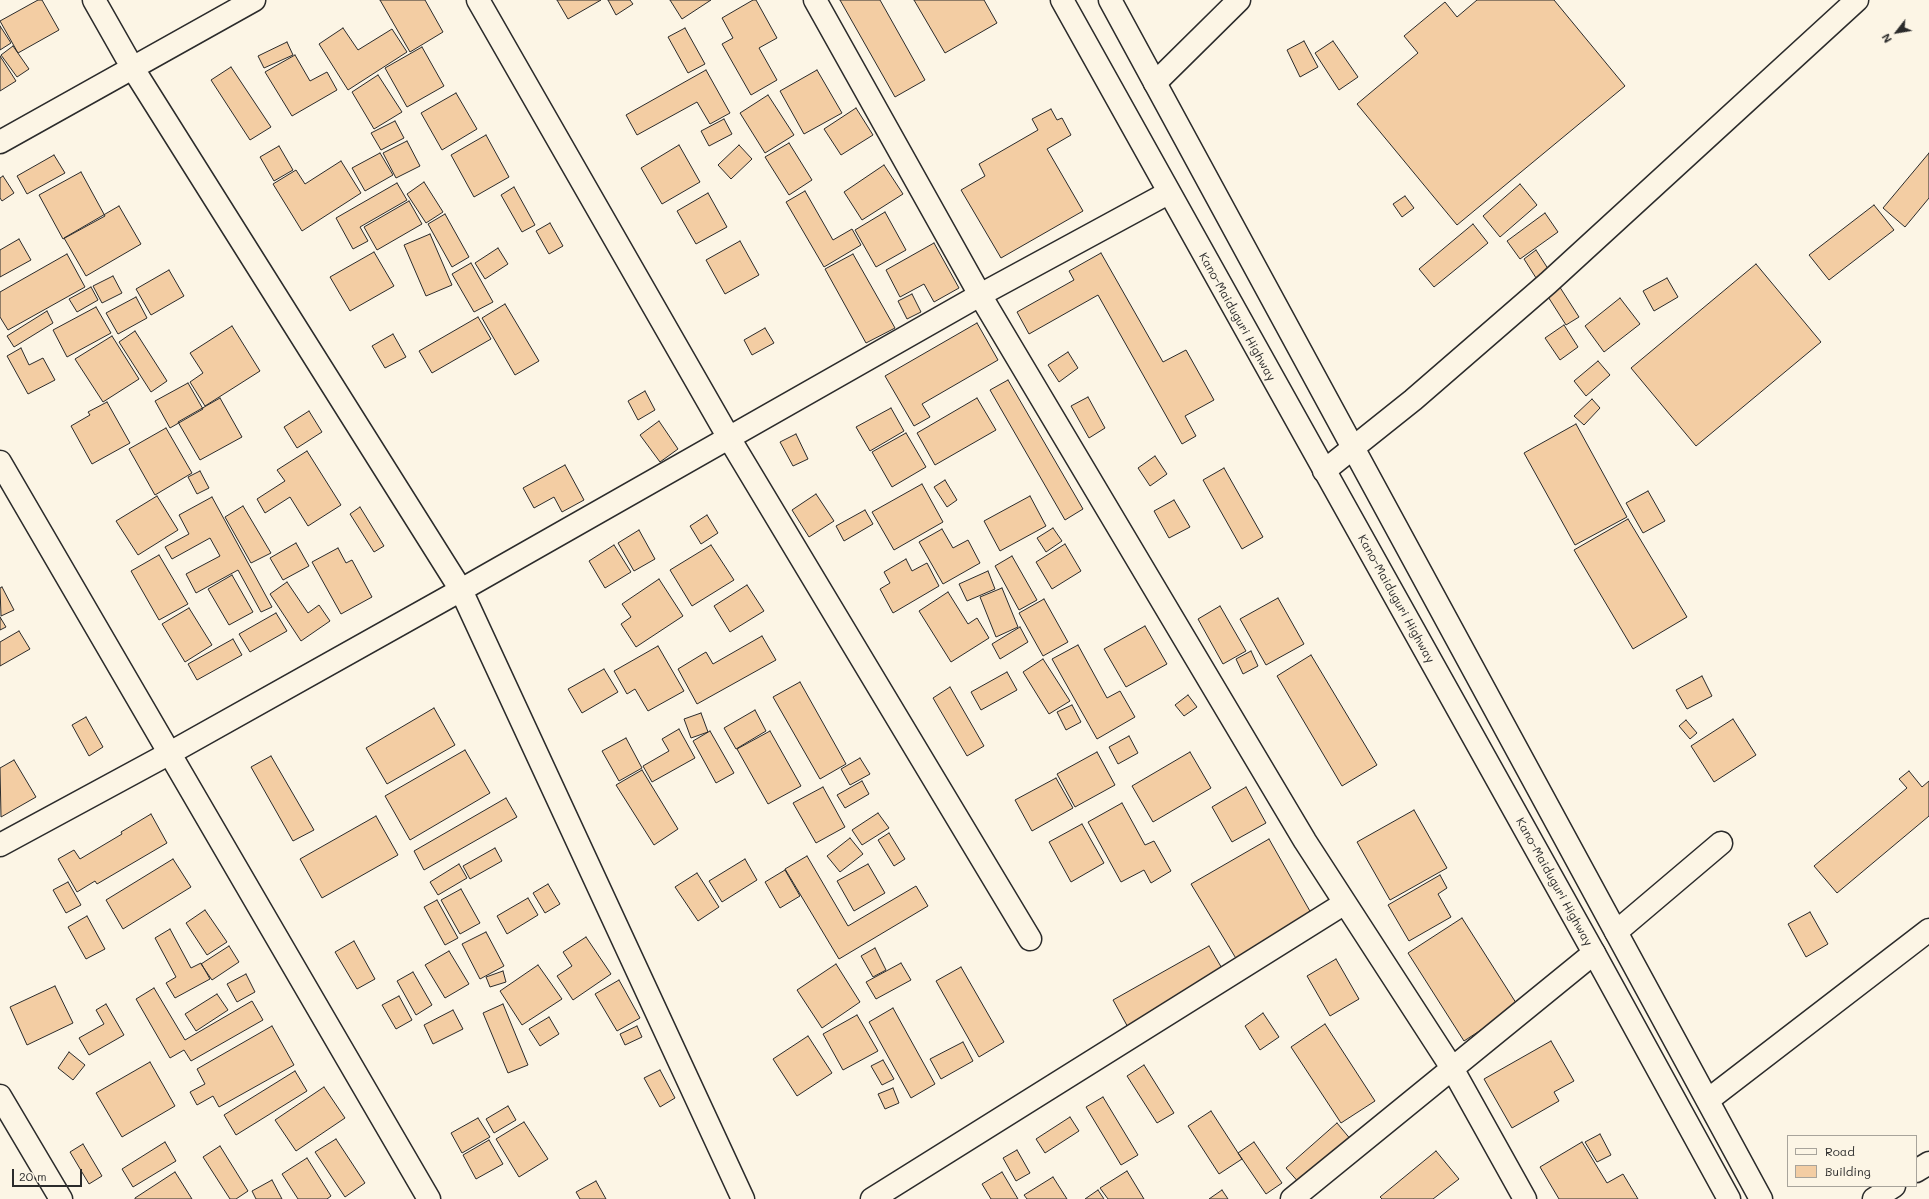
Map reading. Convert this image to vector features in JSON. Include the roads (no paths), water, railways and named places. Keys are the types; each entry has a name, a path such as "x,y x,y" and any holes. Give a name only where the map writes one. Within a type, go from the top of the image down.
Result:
{"main road":[{"path":"94,0 132,67 461,590 743,1199"},
{"path":"0,142 254,0"},
{"path":"478,0 730,438 1030,939"},
{"path":"815,0 980,295 1300,834 1452,1068 1525,1199"},
{"name":"Kano-Maiduguri Highway","path":"1062,0 1168,193 1594,953 1729,1199"},
{"path":"1110,0 1761,1199"},
{"path":"1155,82 1239,0"},
{"path":"1324,471 1413,400 1548,283 1857,0"},
{"path":"0,845 170,753 461,590 980,295 1168,193"},
{"path":"0,462 429,1199"},
{"path":"1616,932 1721,843"},
{"path":"872,1199 1345,903"},
{"path":"1708,1100 1929,930"},
{"path":"1292,1199 1594,953"},
{"path":"0,1096 61,1199"},
{"path":"1917,1170 1929,1163"},
{"path":"1874,1199 1892,1187"}]}
